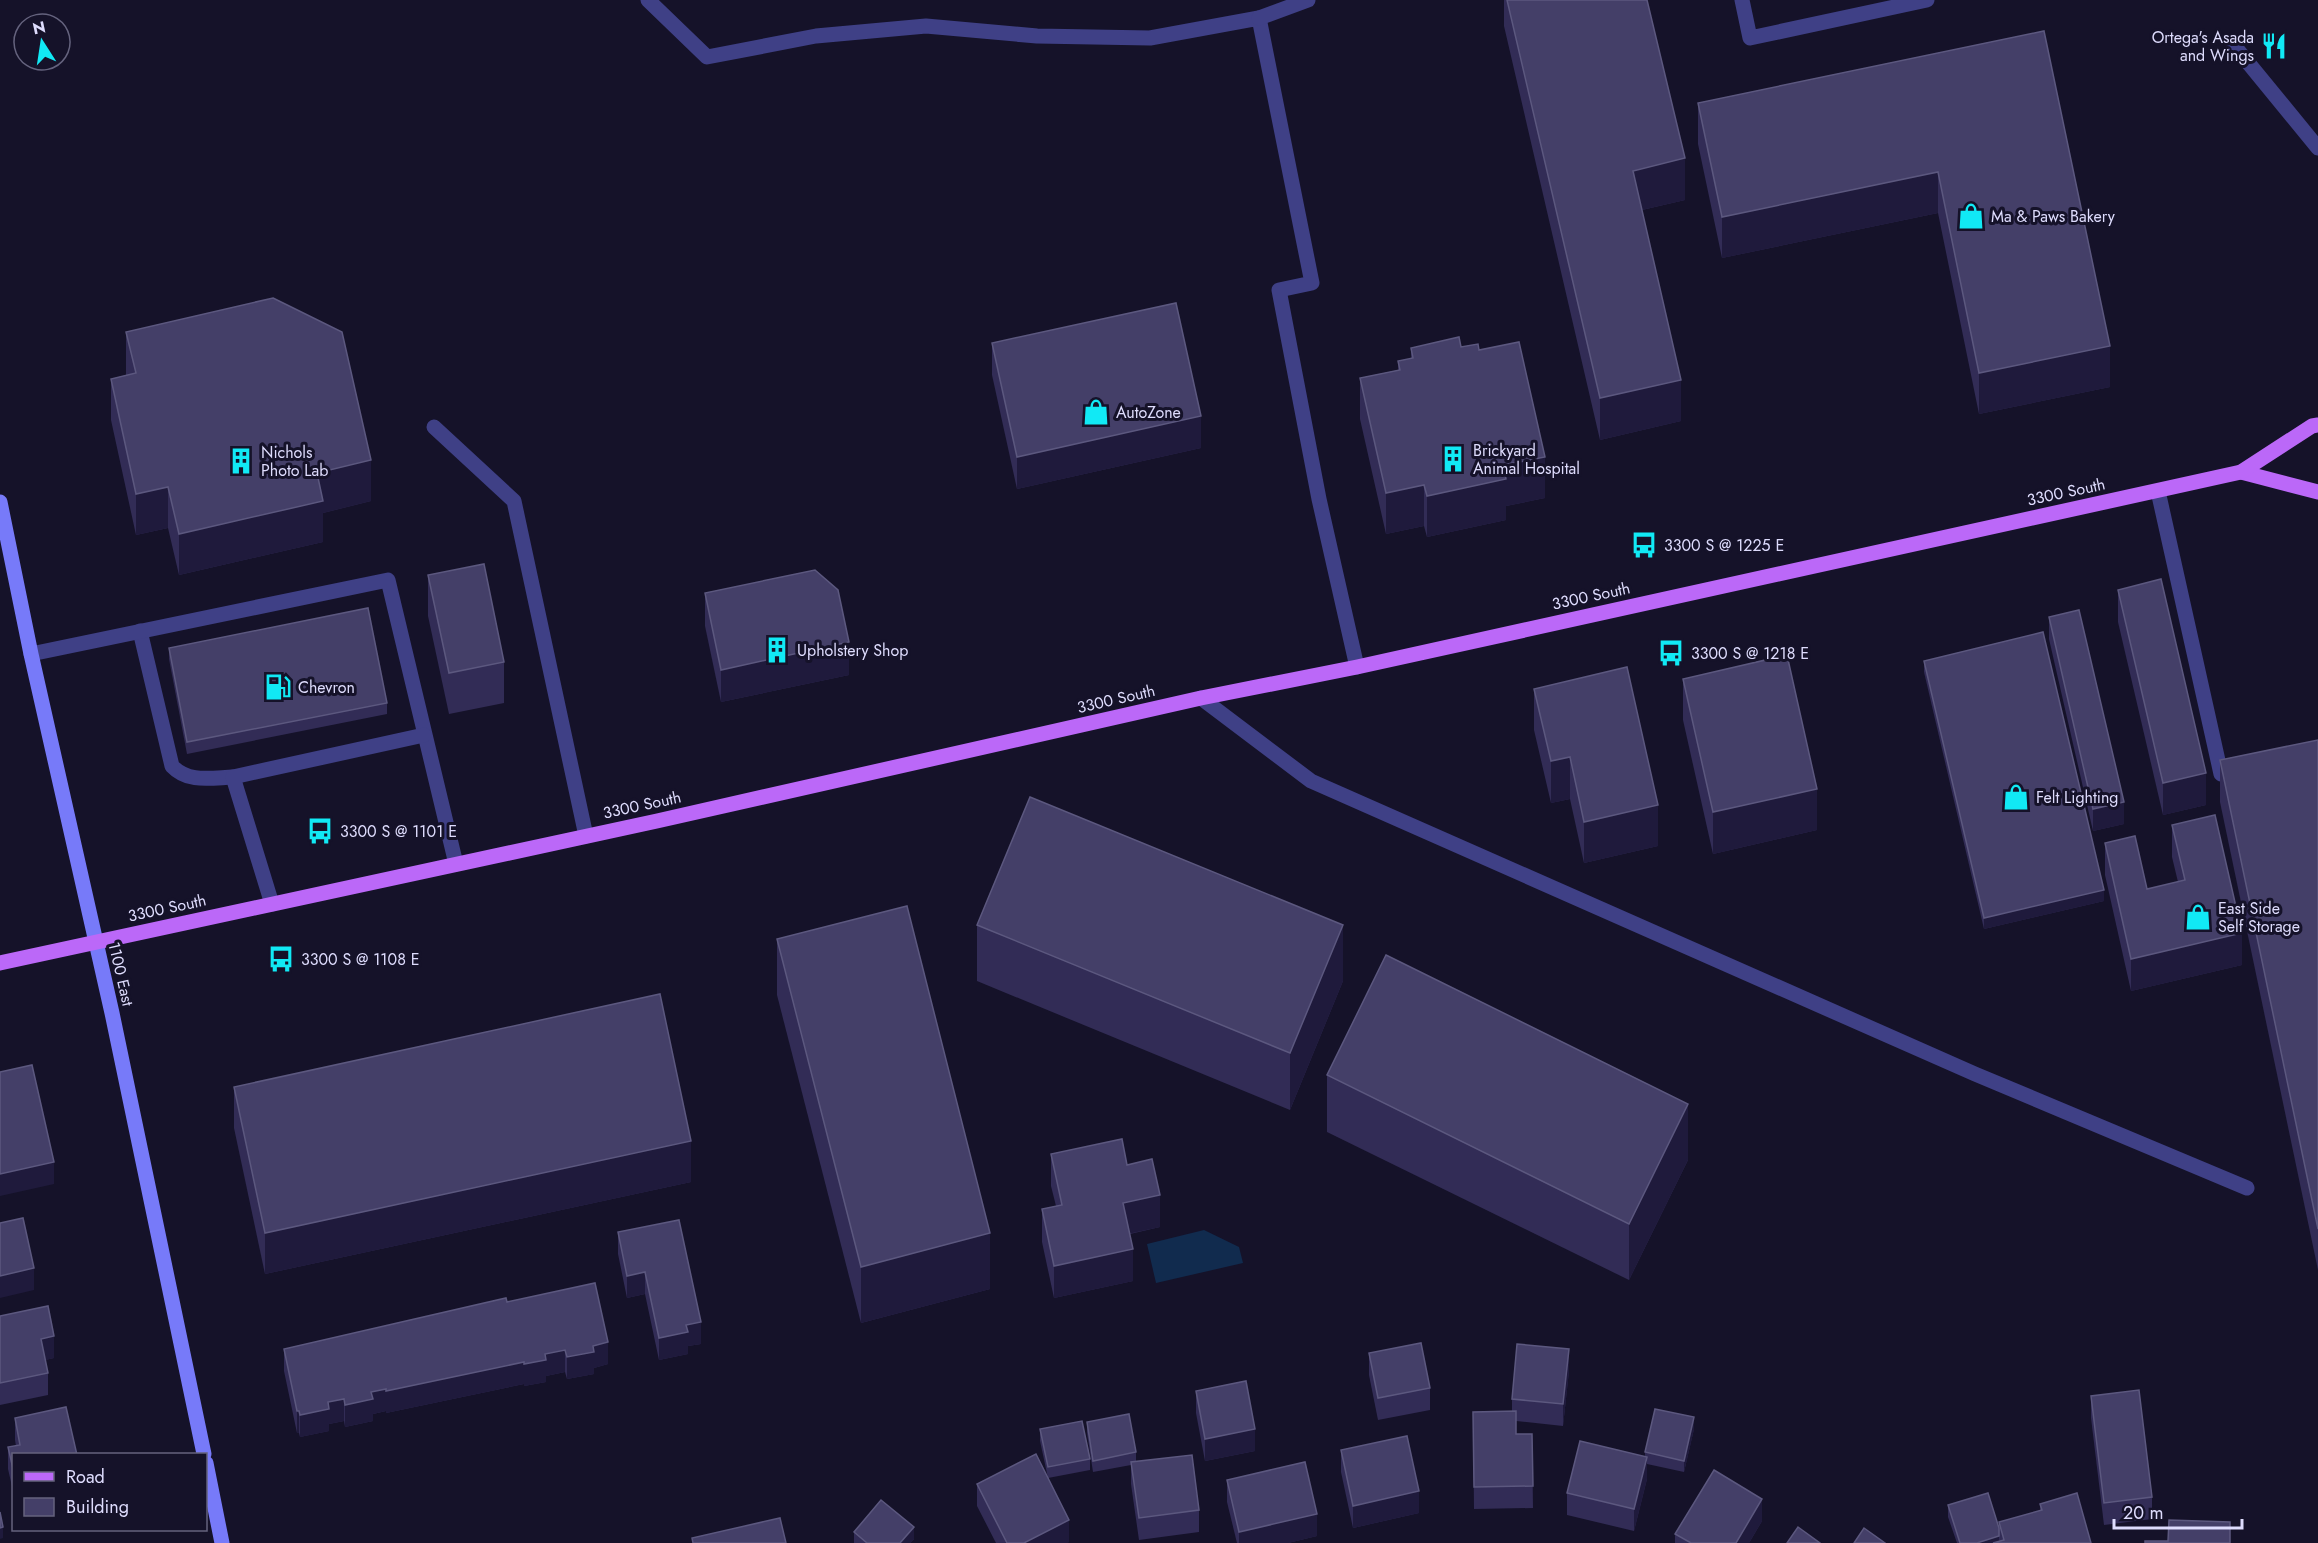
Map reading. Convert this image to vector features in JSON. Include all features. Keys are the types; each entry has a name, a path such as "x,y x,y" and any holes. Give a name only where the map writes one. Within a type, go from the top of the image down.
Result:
{"main road":[{"name":"3300 South","path":"0,963 586,836 1201,698 1357,667 2241,472 2312,426 2318,425"},
{"name":"3300 South","path":"2241,472 2318,492"}],"street":[{"name":"1100 East","path":"0,501 204,1453"},
{"path":"207,1468 222,1543"}],"lane":[{"path":"648,0 706,57 816,36 926,26 1037,36 1150,38 1258,18 1308,0"},
{"path":"1742,0 1750,39 1927,0"},
{"path":"1258,18 1312,282 1279,290 1319,499 1357,667"},
{"path":"2232,43 2318,148"},
{"path":"434,427 514,501 586,836"},
{"path":"2158,491 2221,774 2253,767"},
{"path":"31,654 388,580 456,864"},
{"path":"140,631 171,766 180,775 197,779 233,777 424,735"},
{"path":"1201,698 1311,781 1975,1074 2247,1188"},
{"path":"233,777 272,904"}],"water":[{"path":"1204,1230 1239,1247 1243,1263 1156,1283 1147,1244"}],"building":[{"path":"1507,0 1647,0 1685,158 1633,171 1681,380 1600,398"},
{"path":"2044,31 2110,346 1979,373 1938,172 1722,217 1698,103"},
{"name":"Nichols Photo Lab","path":"273,298 342,332 371,460 317,473 323,501 179,534 168,487 136,494 111,379 136,373 126,332"},
{"name":"AutoZone","path":"1176,303 1201,416 1017,457 992,343"},
{"name":"Brickyard Animal Hospital","path":"1459,337 1461,347 1478,344 1479,350 1519,342 1545,457 1503,465 1506,479 1427,496 1424,485 1386,493 1360,378 1400,370 1398,361 1413,358 1411,348"},
{"path":"484,564 504,662 449,673 428,575"},
{"path":"815,570 838,590 849,642 721,670 705,593"},
{"path":"2161,579 2206,773 2163,783 2118,590"},
{"name":"Chevron","path":"368,608 387,703 187,742 169,648"},
{"path":"2079,610 2124,802 2093,809 2049,617"},
{"name":"Felt Lighting","path":"2043,632 2104,890 1984,918 1924,661"},
{"path":"1787,655 1817,789 1713,812 1683,679"},
{"path":"1627,667 1658,805 1584,822 1570,757 1551,761 1534,689"},
{"path":"2318,740 2318,1229 2220,760"},
{"path":"1030,797 1343,925 1290,1053 977,925"},
{"name":"East Side Self Storage","path":"2215,815 2242,933 2131,959 2105,843 2135,836 2147,889 2185,880 2172,825"},
{"path":"907,906 990,1233 861,1267 777,939"},
{"path":"1386,955 1688,1104 1629,1224 1327,1075"},
{"path":"660,994 691,1141 265,1233 234,1087"},
{"path":"32,1065 54,1162 0,1174 0,1072"},
{"path":"1122,1139 1127,1165 1152,1159 1160,1195 1123,1203 1133,1249 1054,1266 1042,1209 1062,1205 1051,1154"},
{"path":"23,1218 34,1268 0,1276 0,1223"},
{"path":"679,1220 701,1322 686,1325 688,1332 659,1338 645,1272 627,1276 618,1232"},
{"path":"595,1283 608,1342 593,1346 594,1352 567,1357 565,1350 545,1354 546,1360 524,1364 524,1362 386,1391 386,1389 371,1392 373,1399 345,1405 344,1399 328,1402 329,1409 300,1415 297,1411 284,1349 506,1298 507,1302"},
{"path":"48,1306 54,1336 41,1339 48,1373 0,1383 0,1316"},
{"path":"1421,1343 1430,1388 1378,1398 1369,1353"},
{"path":"1517,1344 1569,1349 1563,1404 1512,1399"},
{"path":"1246,1381 1255,1429 1205,1439 1196,1391"},
{"path":"2139,1390 2152,1497 2104,1503 2091,1396"},
{"path":"66,1407 77,1453 12,1453 12,1464 8,1447 20,1445 15,1418"},
{"path":"1655,1409 1694,1417 1684,1461 1645,1452"},
{"path":"1516,1411 1516,1434 1532,1434 1533,1486 1474,1487 1473,1412"},
{"path":"1129,1414 1136,1452 1093,1461 1087,1422"},
{"path":"1082,1421 1090,1459 1048,1467 1040,1429"},
{"path":"1407,1436 1419,1491 1353,1506 1341,1450"},
{"path":"1580,1441 1647,1457 1634,1509 1567,1493"},
{"path":"1036,1454 1069,1520 1024,1543 1007,1543 977,1484"},
{"path":"1192,1455 1199,1510 1139,1518 1131,1462"},
{"path":"1305,1462 1317,1514 1239,1532 1227,1480"},
{"path":"1714,1470 1762,1499 1736,1543 1691,1543 1675,1534"},
{"path":"1988,1493 1999,1528 1999,1536 1977,1543 1960,1543 1948,1505"},
{"path":"2077,1493 2091,1543 1993,1543 2004,1540 1999,1522 2042,1510 2040,1504"},
{"path":"881,1500 914,1527 900,1543 867,1543 854,1532"},
{"path":"0,1512 3,1527 0,1528"},
{"path":"780,1518 786,1543 693,1543 692,1538"},
{"path":"2169,1520 2230,1522 2230,1543 2145,1543 2145,1541 2168,1541"},
{"path":"1798,1527 1820,1543 1787,1543"},
{"path":"1864,1528 1885,1543 1854,1543"}],"place":[{"name":"Ortega's Asada and Wings","path":"2274,46"},
{"name":"Ma & Paws Bakery","path":"1971,216"},
{"name":"AutoZone","path":"1096,412"},
{"name":"Brickyard Animal Hospital","path":"1453,459"},
{"name":"Nichols Photo Lab","path":"241,461"},
{"name":"3300 S @ 1225 E","path":"1644,545"},
{"name":"Upholstery Shop","path":"777,650"},
{"name":"3300 S @ 1218 E","path":"1671,653"},
{"name":"Chevron","path":"278,687"},
{"name":"Felt Lighting","path":"2016,797"},
{"name":"3300 S @ 1101 E","path":"320,831"},
{"name":"East Side Self Storage","path":"2198,917"},
{"name":"3300 S @ 1108 E","path":"281,959"}]}
